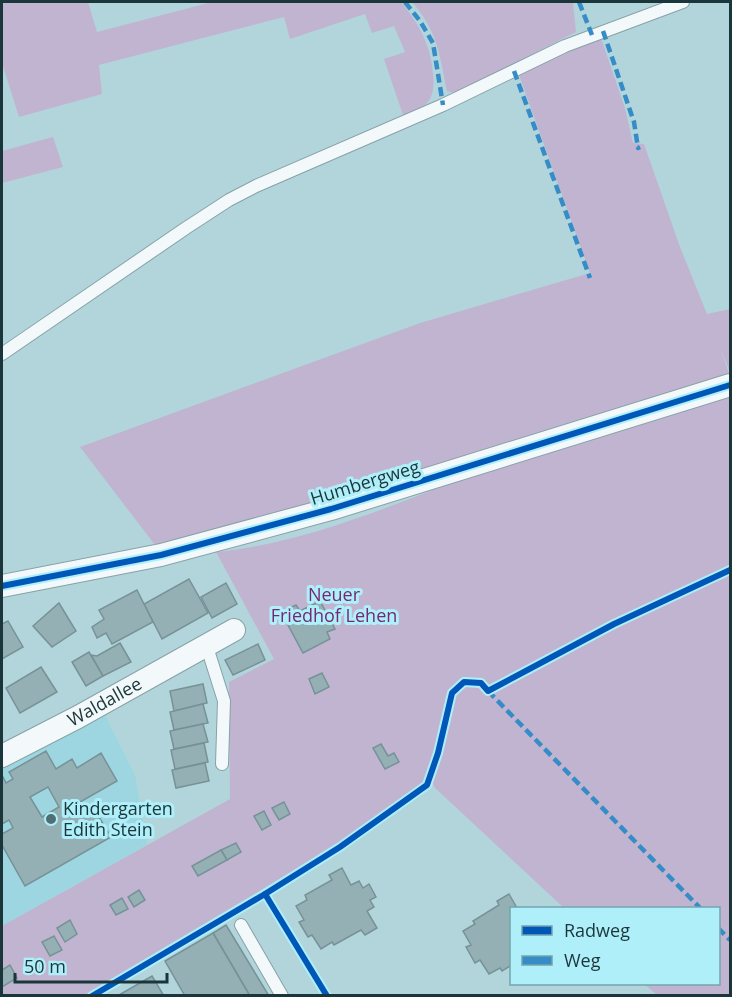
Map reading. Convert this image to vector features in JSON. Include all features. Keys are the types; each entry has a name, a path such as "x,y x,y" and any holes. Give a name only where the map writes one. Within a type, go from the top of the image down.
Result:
{"street":[{"name":"Humbergweg","path":"2,586 161,555 308,516 730,385"},
{"name":"Waldallee","path":"2,754 207,647 234,630"}],"lane":[{"path":"2,354 186,228 229,200 256,186 443,105 565,46 682,2"},
{"path":"207,647 224,701 222,764"},
{"path":"241,925 282,996"}],"shaded area":[{"path":"104,713 135,775 147,845 2,926 2,768"}],"green space":[{"path":"2,2 88,2 97,32 212,2 401,2 419,27 427,44 432,63 432,92 426,104 403,115 384,59 405,52 394,26 372,33 365,14 290,39 284,17 99,65 102,94 19,117 2,63"},
{"path":"412,2 573,2 576,32 455,93 447,91 432,33"},
{"path":"601,38 625,108 633,143 644,144 680,247 707,314 730,309 730,372 720,348 730,376 368,488 155,545 80,447 420,323 590,273 519,75 565,51"},
{"path":"53,137 63,167 2,183 2,151"},
{"name":"Neuer Friedhof Lehen","path":"730,389 730,995 657,995 645,985 720,985 720,907 563,907 435,788 428,775 427,780 338,844 85,995 2,995 2,926 230,799 229,682 274,659 216,552 284,540 350,521 511,461"}],"building":[{"path":"189,579 208,613 162,639 144,604"},
{"path":"226,583 237,604 212,618 201,597"},
{"path":"137,590 153,622 112,644 106,633 97,638 92,627 104,619 99,610"},
{"path":"320,601 335,629 327,632 330,639 303,653 281,612 296,605 300,611"},
{"path":"59,603 76,631 52,647 33,626"},
{"path":"8,621 23,647 2,659 2,624"},
{"path":"120,643 131,662 103,676 91,655 97,656"},
{"path":"258,644 265,660 233,675 225,660"},
{"path":"89,652 103,676 86,686 72,662"},
{"path":"41,667 57,692 20,713 6,688"},
{"path":"322,673 329,687 315,694 309,679"},
{"path":"203,684 207,703 174,711 170,691"},
{"path":"203,704 208,723 174,730 170,712"},
{"path":"203,724 208,742 174,749 170,731"},
{"path":"204,743 208,762 175,769 171,750"},
{"path":"381,744 388,756 394,753 399,762 385,769 373,748"},
{"name":"Kindergarten Edith Stein","path":"46,751 56,769 72,759 77,768 101,753 117,781 80,802 84,810 92,805 111,837 25,886 2,845 2,834 13,828 9,820 2,824 2,775 6,783 13,779 9,772","holes":["48,787 59,807 42,817 30,797"]},
{"path":"205,763 209,781 176,788 172,770"},
{"path":"284,802 290,814 279,820 272,808"},
{"path":"264,811 271,825 262,830 254,816"},
{"path":"236,843 241,852 227,860 221,850"},
{"path":"221,850 227,860 198,876 192,866"},
{"path":"342,868 351,885 359,881 363,888 369,884 376,897 370,900 374,907 367,911 377,928 365,935 361,930 334,945 332,942 321,949 312,935 308,937 299,922 304,920 296,906 307,900 305,895 332,880 329,875"},
{"path":"139,890 145,900 134,907 128,897"},
{"path":"509,894 516,907 510,907 510,966 489,974 480,960 475,963 466,947 471,945 463,931 475,924 473,921 499,905 497,901"},
{"path":"122,898 128,909 116,915 110,905"},
{"path":"70,920 77,934 65,942 57,928"},
{"path":"226,925 269,996 250,996 213,933"},
{"path":"213,933 250,996 185,996 165,961"},
{"path":"54,936 62,950 50,956 42,942"},
{"path":"10,965 17,978 2,987 2,970"},
{"path":"152,976 164,996 119,995"}],"marked path":[{"path":"405,2 433,43 443,105"},
{"path":"579,2 592,35"},
{"path":"603,31 634,122 638,148 640,147"},
{"path":"514,71 590,278"},
{"path":"488,691 699,907"},
{"path":"720,930 730,940"}],"cycle path":[{"path":"2,586 161,555 331,509 730,385"},
{"path":"92,996 340,847 427,785 438,753 452,693 464,682 481,683 488,691 614,624 730,570"},
{"path":"265,894 327,996"}],"place":[{"name":"Kindergarten Edith Stein","path":"51,819"}]}
